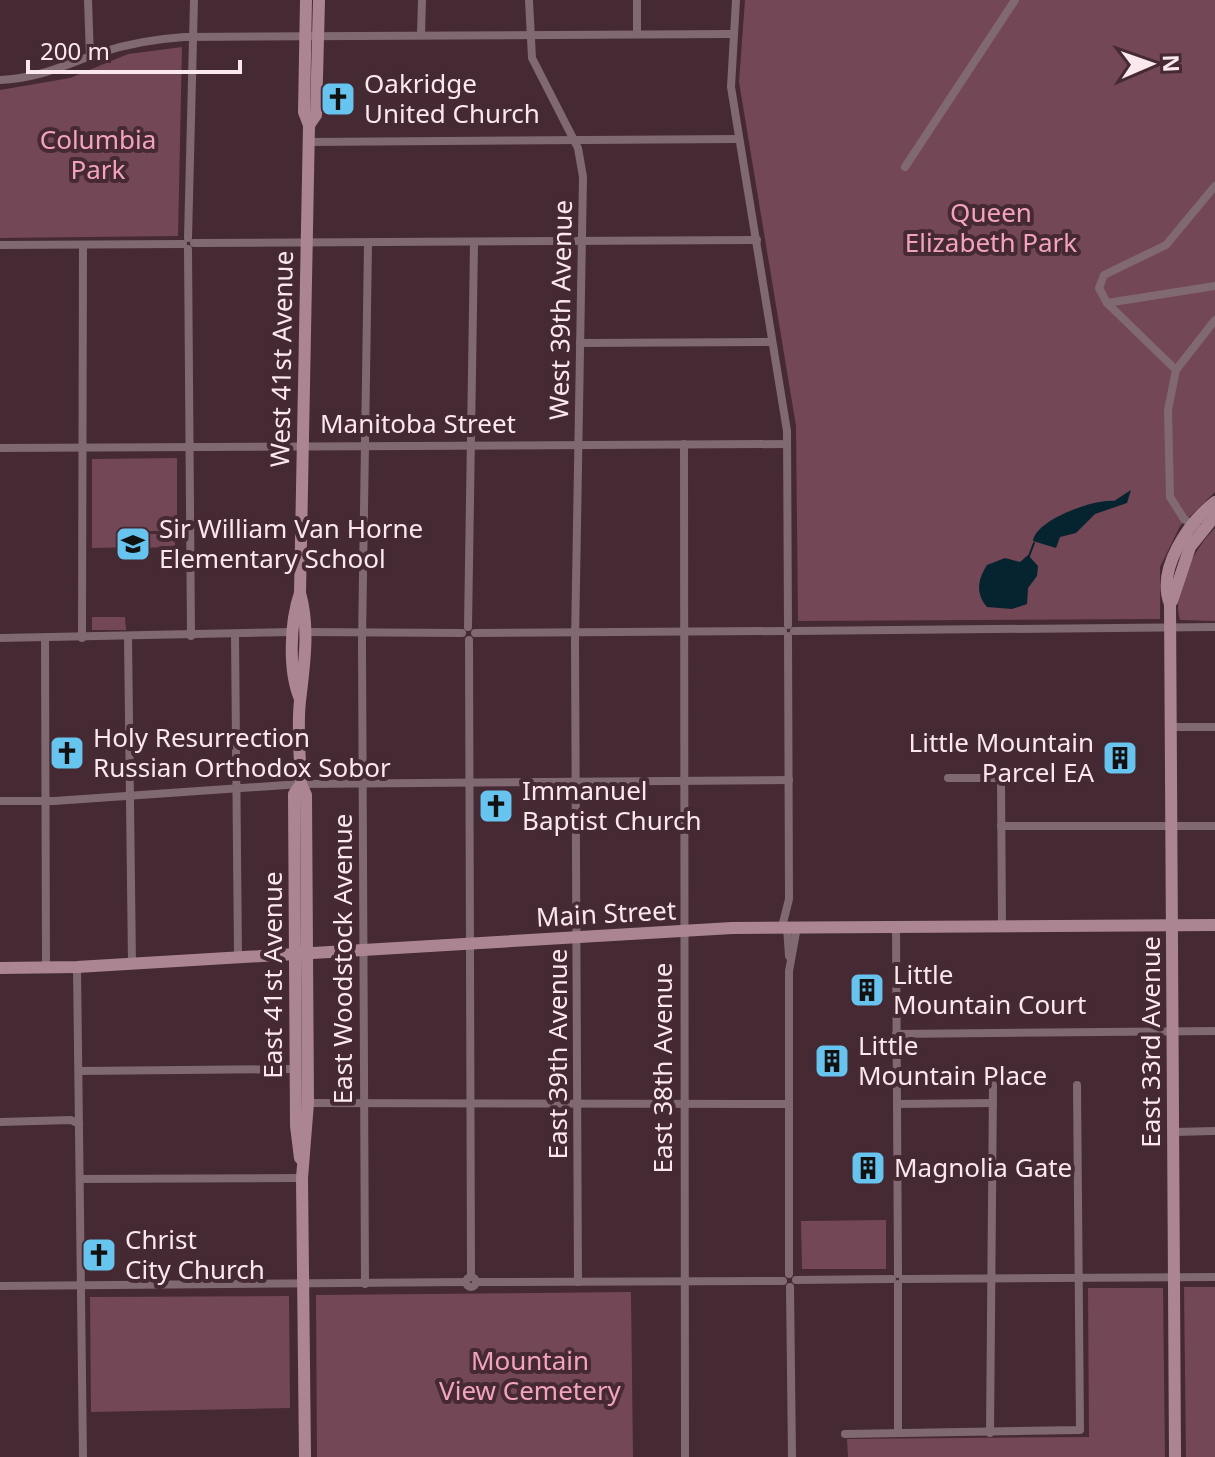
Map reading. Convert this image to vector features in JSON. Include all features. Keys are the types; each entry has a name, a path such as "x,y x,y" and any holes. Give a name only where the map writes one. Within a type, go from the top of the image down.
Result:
{"main road":[{"name":"West 41st Avenue","path":"306,0 312,36"},
{"name":"West 41st Avenue","path":"299,635 309,125 304,112 319,0"},
{"path":"1196,528 1215,502"},
{"path":"1196,528 1215,516"},
{"name":"East 33rd Avenue","path":"1175,1457 1170,604 1167,595 1170,570 1196,528"},
{"name":"East 41st Avenue","path":"299,635 294,685 300,699 301,784 306,795 296,1069 297,1140 302,1172"},
{"name":"Main Street","path":"0,968 77,967 789,927 1215,925"},
{"name":"East 41st Avenue","path":"301,953 308,1103 302,1172 305,1457"}],"street":[{"path":"88,0 90,57"},
{"path":"191,636 188,244 194,0"},
{"path":"421,35 422,0"},
{"name":"West 39th Avenue","path":"529,0 532,58 574,140 583,177 575,632"},
{"path":"637,0 637,34"},
{"path":"736,0 730,70 787,444 792,1457"},
{"path":"905,167 1015,0"},
{"path":"0,80 53,73 138,42 193,37 733,34"},
{"path":"308,142 739,139"},
{"path":"1176,370 1107,303 1099,288 1104,275 1166,245 1215,186"},
{"path":"0,245 757,240"},
{"name":"East Woodstock Avenue","path":"365,1284 362,634 368,244"},
{"path":"471,1280 469,633 474,244"},
{"path":"82,638 80,448 83,245"},
{"path":"1107,303 1215,286"},
{"path":"1196,528 1176,509 1169,491 1168,410 1176,370 1215,320"},
{"path":"580,343 772,342"},
{"name":"East 38th Avenue","path":"684,444 685,1457"},
{"name":"Manitoba Street","path":"0,448 787,444"},
{"path":"0,638 1215,627"},
{"name":"East 39th Avenue","path":"575,632 578,1282"},
{"path":"235,635 238,957"},
{"path":"128,637 132,964"},
{"path":"45,638 46,968"},
{"path":"1171,727 1215,727"},
{"path":"948,778 1001,778 1002,925"},
{"path":"0,801 46,801 301,784 789,780"},
{"path":"1001,826 1215,826"},
{"path":"896,926 898,1433"},
{"path":"77,967 83,1457"},
{"path":"896,1034 1215,1031"},
{"path":"79,1071 296,1069"},
{"path":"990,1433 993,1085"},
{"path":"845,1434 1074,1432 1083,1426 1077,1085"},
{"path":"308,1103 789,1104"},
{"path":"897,1104 993,1103"},
{"path":"0,1122 71,1120 79,1124"},
{"path":"1173,1132 1215,1131"},
{"path":"80,1179 302,1172"},
{"path":"0,1286 303,1285 471,1280 578,1282 1215,1277"}],"green space":[{"name":"Queen Elizabeth Park","path":"745,0 1215,0 1215,492 1180,526 1160,567 1160,619 798,621 796,426 739,82"},
{"name":"Columbia Park","path":"182,47 178,236 0,238 0,90 70,78 128,54"},
{"path":"177,458 177,531 135,531 134,547 92,548 92,459"},
{"path":"1215,528 1215,621 1180,620 1179,596 1186,571 1199,547"},
{"path":"137,534 175,534 175,547 137,548"},
{"path":"92,617 125,617 126,630 92,630"},
{"path":"886,1220 886,1269 802,1269 801,1221"},
{"path":"1184,1287 1215,1287 1215,1457 1186,1457"},
{"path":"1088,1288 1163,1288 1165,1457 848,1457 847,1439 1089,1437"},
{"name":"Mountain View Cemetery","path":"631,1292 633,1457 317,1457 316,1295"},
{"path":"289,1296 290,1408 91,1412 90,1297"}],"water":[{"path":"1131,490 1127,503 1095,514 1076,533 1060,537 1056,548 1033,541 1036,533 1055,518 1094,503 1114,501"},
{"path":"1028,555 1038,566 1037,576 1028,588 1027,604 1012,609 987,607 979,586 987,565 1005,558 1020,562"}],"waterway":[{"path":"1029,556 1034,543"}],"place":[{"name":"Oakridge United Church","path":"338,99"},
{"name":"Sir William Van Horne Elementary School","path":"133,544"},
{"name":"Holy Resurrection Russian Orthodox Sobor","path":"67,753"},
{"name":"Little Mountain Parcel EA","path":"1120,758"},
{"name":"Immanuel Baptist Church","path":"496,806"},
{"name":"Little Mountain Court","path":"867,990"},
{"name":"Little Mountain Place","path":"832,1061"},
{"name":"Magnolia Gate","path":"868,1168"},
{"name":"Christ City Church","path":"99,1255"}]}
